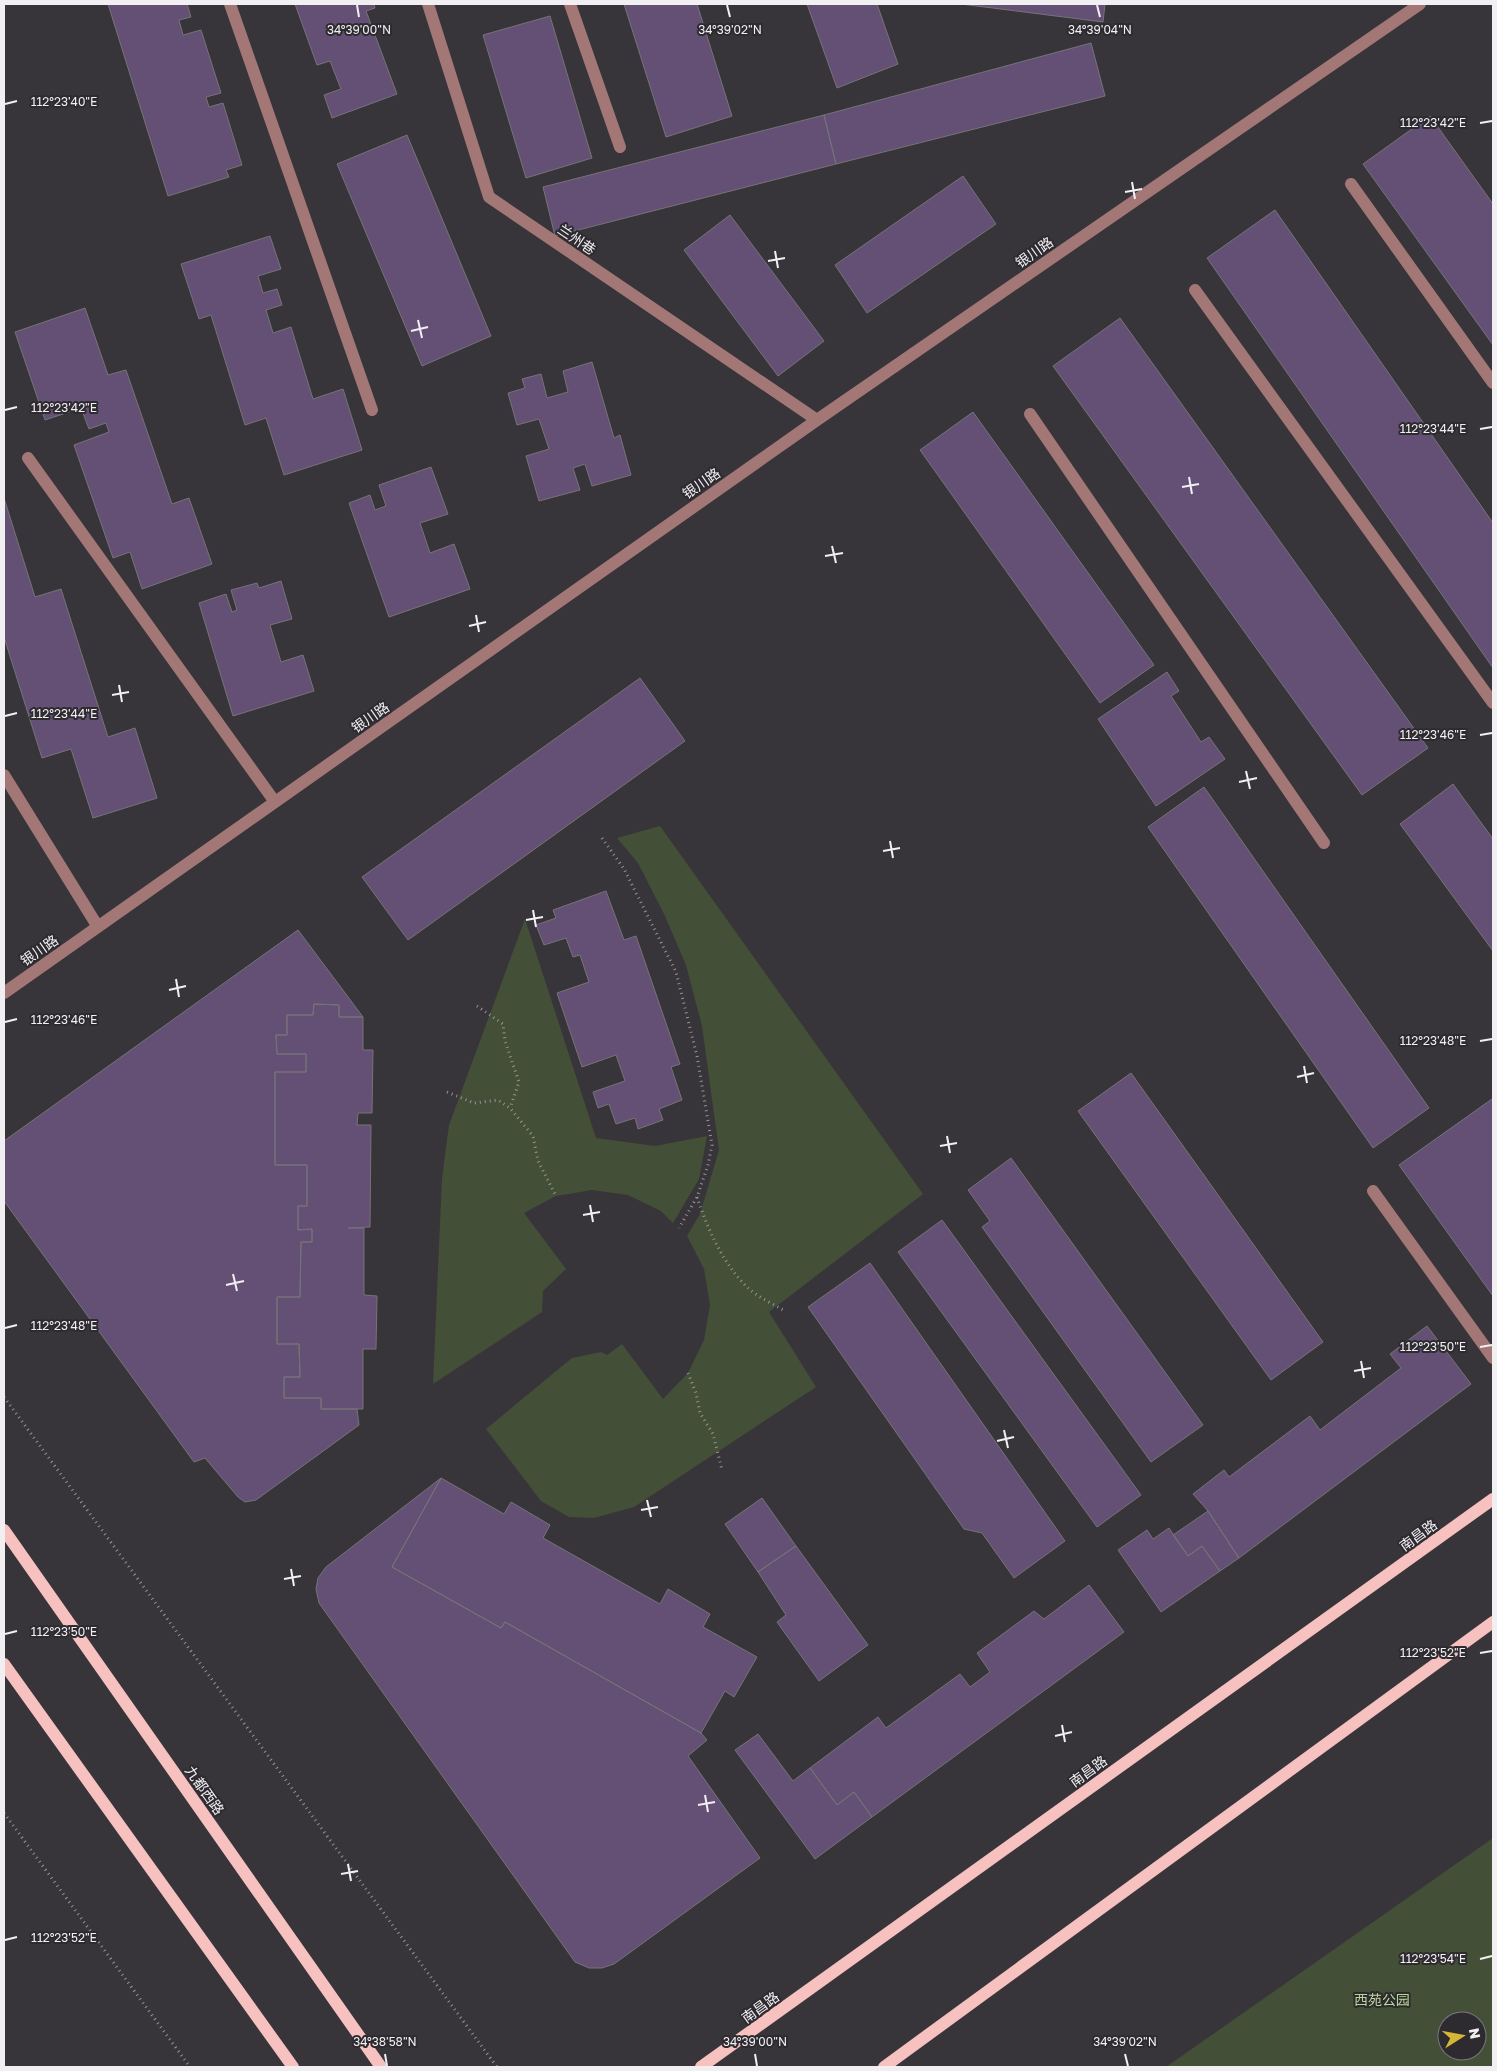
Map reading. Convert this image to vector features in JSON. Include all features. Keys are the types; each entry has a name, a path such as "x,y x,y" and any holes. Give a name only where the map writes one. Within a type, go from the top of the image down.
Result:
{"main road":[{"name":"南昌路","path":"701,2067 1493,1499"},
{"name":"九都西路","path":"4,1530 381,2067"},
{"path":"884,2067 1493,1622"},
{"path":"4,1664 293,2067"}],"street":[{"path":"230,4 372,410"},
{"name":"兰州巷","path":"428,4 489,197 817,420"},
{"path":"570,4 620,147"},
{"name":"银川路","path":"4,994 817,420 1420,4"},
{"path":"1351,184 1493,382"},
{"path":"1195,290 1493,703"},
{"path":"1030,414 1324,843"},
{"path":"28,458 275,802"},
{"path":"4,774 98,927"},
{"path":"1373,1191 1493,1358"}],"path":[{"path":"602,838 624,869 676,972 697,1056 712,1145 708,1165 697,1196 679,1228"},
{"path":"477,1006 503,1024 505,1041 519,1082 510,1108"},
{"path":"447,1092 474,1103 498,1100 510,1108 533,1136 538,1162 556,1196"},
{"path":"697,1196 705,1221 724,1258 749,1289 785,1311"},
{"path":"688,1373 696,1393 700,1413 713,1434 722,1470"},
{"path":"4,1397 497,2067"},
{"path":"4,1813 190,2067"}],"green space":[{"path":"660,826 923,1194 769,1312 816,1387 634,1507 594,1518 569,1517 541,1501 486,1429 572,1358 601,1352 607,1355 622,1344 663,1399 688,1373 704,1340 710,1305 704,1269 687,1236 700,1214 719,1150 702,1026 686,965 664,914 638,863 617,838"},
{"path":"525,919 596,1138 655,1146 707,1136 699,1179 673,1223 661,1211 628,1195 592,1190 556,1196 524,1213 566,1269 543,1291 542,1312 433,1384 442,1178 449,1125"},
{"name":"西苑公园","path":"1493,1838 1493,2067 1166,2067"}],"building":[{"path":"108,4 187,4 191,17 179,20 183,35 201,30 221,93 206,97 209,107 223,103 242,165 226,170 229,177 168,196"},
{"path":"295,4 374,4 375,8 366,11 397,94 332,118 324,95 341,89 330,61 317,65"},
{"path":"624,4 697,4 732,116 666,137"},
{"path":"807,4 877,4 898,64 837,88"},
{"path":"961,4 1105,4 1103,22"},
{"path":"550,16 592,158 526,178 483,35"},
{"path":"1091,43 1105,96 836,164 824,115"},
{"path":"824,115 836,164 555,236 543,187"},
{"path":"1430,116 1493,204 1493,345 1363,164"},
{"path":"407,135 491,336 422,366 337,164"},
{"path":"963,176 996,224 867,313 835,265"},
{"path":"1275,210 1493,523 1493,668 1207,258"},
{"path":"730,215 824,341 778,376 684,250"},
{"path":"270,236 281,269 258,276 263,293 277,289 282,305 266,310 273,333 291,327 313,399 343,389 362,450 284,475 266,418 245,425 211,315 199,319 181,264"},
{"path":"85,308 108,375 126,370 172,504 189,498 212,564 142,589 130,552 113,558 74,445 109,432 106,423 89,429 81,408 45,420 15,332"},
{"path":"1120,318 1428,748 1362,795 1053,366"},
{"path":"592,362 614,438 620,435 631,475 592,486 585,464 573,468 580,490 539,501 526,456 549,449 539,419 517,425 508,393 525,388 522,379 541,374 547,398 568,392 563,371"},
{"path":"973,412 1154,665 1100,703 920,450"},
{"path":"431,467 448,514 420,523 430,553 454,544 470,589 389,617 349,503 370,495 375,510 386,506 379,485"},
{"path":"4,498 35,597 61,589 108,737 135,728 157,798 93,818 71,749 42,758 4,637"},
{"path":"281,581 292,619 270,625 281,662 303,655 314,691 233,716 199,603 226,594 232,612 237,610 231,590 257,583 259,588"},
{"path":"1167,672 1179,691 1171,696 1201,742 1209,737 1225,759 1156,806 1098,719"},
{"path":"640,678 685,741 408,940 362,877"},
{"path":"1453,784 1493,839 1493,951 1400,824"},
{"path":"1204,787 1429,1108 1373,1148 1148,827"},
{"path":"606,891 624,940 636,936 680,1064 671,1067 682,1100 659,1109 663,1120 638,1129 635,1118 616,1124 609,1104 598,1108 593,1092 625,1081 616,1055 582,1067 557,993 589,982 580,955 573,957 566,938 544,945 536,925 556,918 553,910"},
{"path":"298,930 363,1017 339,1017 339,1005 314,1004 313,1015 287,1015 287,1035 276,1035 277,1054 306,1054 306,1072 275,1072 275,1165 307,1165 307,1206 298,1206 298,1230 312,1229 312,1242 301,1242 300,1297 277,1297 277,1344 299,1344 300,1377 284,1377 284,1398 321,1398 321,1409 357,1409 359,1425 256,1500 245,1502 238,1497 205,1458 194,1462 4,1201 4,1141"},
{"path":"314,1004 339,1005 339,1017 363,1017 363,1050 373,1050 372,1113 358,1113 357,1125 371,1125 370,1227 348,1228 364,1228 364,1295 377,1296 376,1349 363,1349 363,1409 321,1409 321,1398 284,1398 284,1377 300,1377 299,1344 277,1344 277,1297 300,1297 301,1242 312,1242 312,1229 298,1230 298,1206 307,1206 307,1165 275,1165 275,1072 306,1072 306,1054 277,1054 276,1035 287,1035 287,1015 313,1015"},
{"path":"1131,1073 1323,1342 1271,1380 1078,1111"},
{"path":"1492,1099 1493,1101 1493,1296 1399,1165"},
{"path":"1011,1158 1203,1425 1151,1462 982,1227 990,1221 968,1190"},
{"path":"942,1220 1141,1495 1097,1527 898,1252"},
{"path":"870,1263 1065,1541 1014,1578 982,1533 964,1529 808,1307"},
{"path":"1427,1326 1471,1384 1239,1558 1208,1511 1193,1494 1224,1470 1229,1477 1310,1416 1320,1430 1401,1368 1390,1354"},
{"path":"441,1478 504,1514 511,1502 550,1525 543,1538 660,1604 668,1589 710,1614 703,1627 757,1657 734,1697 725,1691 701,1733 505,1622 501,1628 392,1567"},
{"path":"441,1478 392,1567 501,1628 505,1622 701,1733 707,1740 688,1756 760,1858 614,1964 602,1968 589,1968 575,1962 319,1603 316,1589 318,1578 326,1567"},
{"path":"762,1498 796,1546 758,1572 725,1524"},
{"path":"1208,1511 1239,1558 1220,1571 1202,1546 1188,1556 1173,1535"},
{"path":"1169,1528 1188,1556 1202,1546 1220,1571 1161,1612 1118,1550 1147,1530 1153,1539"},
{"path":"796,1546 868,1645 819,1681 777,1622 786,1615 758,1572"},
{"path":"1089,1585 1124,1632 872,1817 854,1792 837,1805 810,1768 878,1717 886,1728 960,1674 970,1687 990,1672 977,1653 1034,1611 1044,1619"},
{"path":"758,1734 793,1781 810,1768 837,1805 854,1792 872,1817 815,1859 735,1750"}]}
